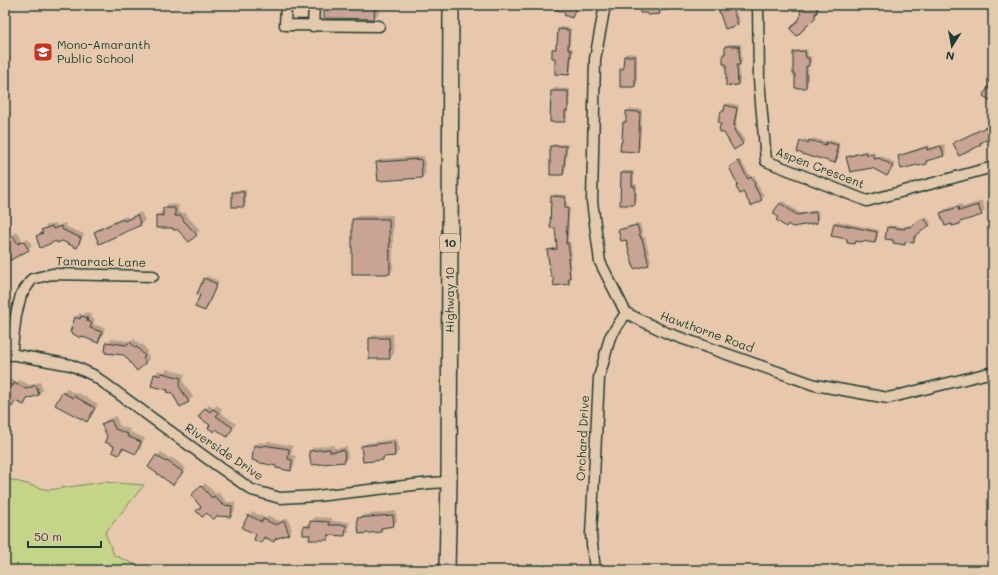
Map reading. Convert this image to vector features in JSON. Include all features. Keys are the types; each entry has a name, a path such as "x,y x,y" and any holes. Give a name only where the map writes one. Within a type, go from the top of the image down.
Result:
{"highway":[{"name":"Highway 10","path":"447,570 449,482 451,5"}],"street":[{"path":"286,5 286,25 378,26"},
{"path":"313,26 314,5"},
{"path":"605,5 595,59 592,202 600,262 626,313"},
{"name":"Aspen Crescent","path":"758,5 759,79 766,161 867,201 993,167"},
{"name":"Tamarack Lane","path":"8,354 20,295 32,279 52,274 153,276"},
{"name":"Hawthorne Road","path":"626,313 667,333 815,385 888,398 993,372"},
{"name":"Orchard Drive","path":"595,570 591,535 599,378 610,337 626,313"},
{"name":"Riverside Drive","path":"8,354 72,365 93,375 252,490 280,498 317,496 449,482"}],"green space":[{"path":"5,478 48,490 103,482 144,485 105,533 114,555 147,570 5,570"}],"building":[{"path":"324,5 375,5 374,19 324,18"},
{"path":"545,5 577,5 572,18 564,15 565,13"},
{"path":"639,5 668,5 668,10 659,11 660,14 647,15 647,13 640,13"},
{"path":"717,5 731,5 738,25 725,29"},
{"path":"801,5 817,5 817,13 815,13 815,18 797,36 790,29 800,18"},
{"path":"558,29 569,30 568,50 571,50 569,75 555,74 555,58 552,58 552,49 556,49"},
{"path":"725,46 739,46 740,65 737,65 738,85 726,86 726,64 723,64"},
{"path":"805,51 806,58 809,58 809,66 806,66 806,88 795,88 795,74 793,74 793,52"},
{"path":"624,56 635,56 635,87 620,87 620,69 623,69"},
{"path":"993,79 993,102 983,96"},
{"path":"551,91 568,91 568,111 565,111 565,122 550,122"},
{"path":"725,105 737,108 734,130 743,144 734,150 724,133 720,132 719,129 721,123 718,123 721,111 724,111"},
{"path":"626,111 640,112 638,152 620,151 623,122 626,122"},
{"path":"988,126 993,137 959,156 953,143"},
{"path":"809,140 826,145 826,142 838,145 835,163 797,152 800,141 809,143"},
{"path":"550,146 566,146 563,175 550,175"},
{"path":"941,146 944,156 926,161 927,164 901,169 898,156 927,147 927,150"},
{"path":"865,152 866,155 872,153 874,159 879,158 893,166 887,176 872,168 850,172 846,157"},
{"path":"421,159 422,178 378,181 376,162"},
{"path":"738,161 748,179 751,177 762,200 751,206 743,192 740,194 736,187 738,185 729,167"},
{"path":"621,173 632,173 632,186 635,186 635,205 620,205"},
{"path":"232,192 244,192 244,207 232,207"},
{"path":"551,196 565,197 565,208 568,208 566,244 568,243 570,258 568,258 570,278 568,278 569,284 554,286 553,277 551,277 547,250 557,249 555,228 550,228"},
{"path":"780,203 797,215 816,212 817,223 792,227 788,224 786,227 776,220 778,217 774,214 774,211"},
{"path":"978,205 982,215 960,222 960,224 945,226 940,213 958,207 959,211"},
{"path":"163,208 175,208 175,216 181,216 197,235 189,242 178,230 173,230 173,228 156,228 156,215 163,216"},
{"path":"137,215 141,225 99,244 94,232 123,219 124,221"},
{"path":"923,218 930,225 914,237 914,243 905,242 905,245 893,243 893,240 885,239 887,227 905,229 905,227 910,227"},
{"path":"352,219 389,219 390,274 352,274"},
{"path":"834,223 877,232 875,243 856,241 855,244 847,243 847,239 831,236"},
{"path":"637,225 649,265 634,269 626,240 621,241 618,230"},
{"path":"52,226 53,229 61,226 63,230 81,238 77,248 62,241 57,243 56,241 40,248 36,236 43,233 41,230"},
{"path":"13,236 18,244 23,241 29,250 5,263 5,241"},
{"path":"204,278 217,284 205,311 195,307 200,295 197,294"},
{"path":"81,316 88,318 87,321 92,323 90,328 102,332 98,343 81,336 80,338 70,332 75,317 80,319"},
{"path":"369,338 389,338 390,359 369,359"},
{"path":"106,342 126,345 130,342 145,356 143,358 145,364 137,371 124,355 105,353"},
{"path":"162,373 181,378 179,386 189,402 180,407 172,393 167,392 168,390 151,386 154,374 161,376"},
{"path":"5,382 13,386 14,383 26,389 36,385 39,395 27,399 24,405 15,401 12,407 5,404"},
{"path":"62,392 73,398 74,396 95,408 87,422 55,405"},
{"path":"205,408 210,412 213,409 219,413 216,416 233,428 227,437 216,429 214,432 208,428 210,425 198,417"},
{"path":"111,420 115,429 128,434 127,436 141,442 136,454 122,448 119,455 112,452 114,446 105,442 107,436 101,424"},
{"path":"394,442 395,456 383,457 383,460 363,462 361,446"},
{"path":"254,445 289,449 288,459 292,460 291,471 252,460"},
{"path":"330,449 330,452 344,450 345,462 311,465 309,451"},
{"path":"156,455 183,472 173,485 148,467"},
{"path":"201,486 212,498 214,496 223,505 232,506 231,517 217,516 213,520 207,513 202,517 196,511 201,507 191,495"},
{"path":"248,515 262,522 263,519 276,525 284,521 289,534 275,539 274,542 264,537 261,543 254,540 256,534 242,528"},
{"path":"393,515 394,526 381,528 381,532 359,534 357,518"},
{"path":"310,521 329,522 329,525 346,525 345,536 328,535 328,540 309,540 310,535 303,535 303,526 310,527"}],"place":[{"name":"Mono-Amaranth Public School","path":"43,52"}]}
